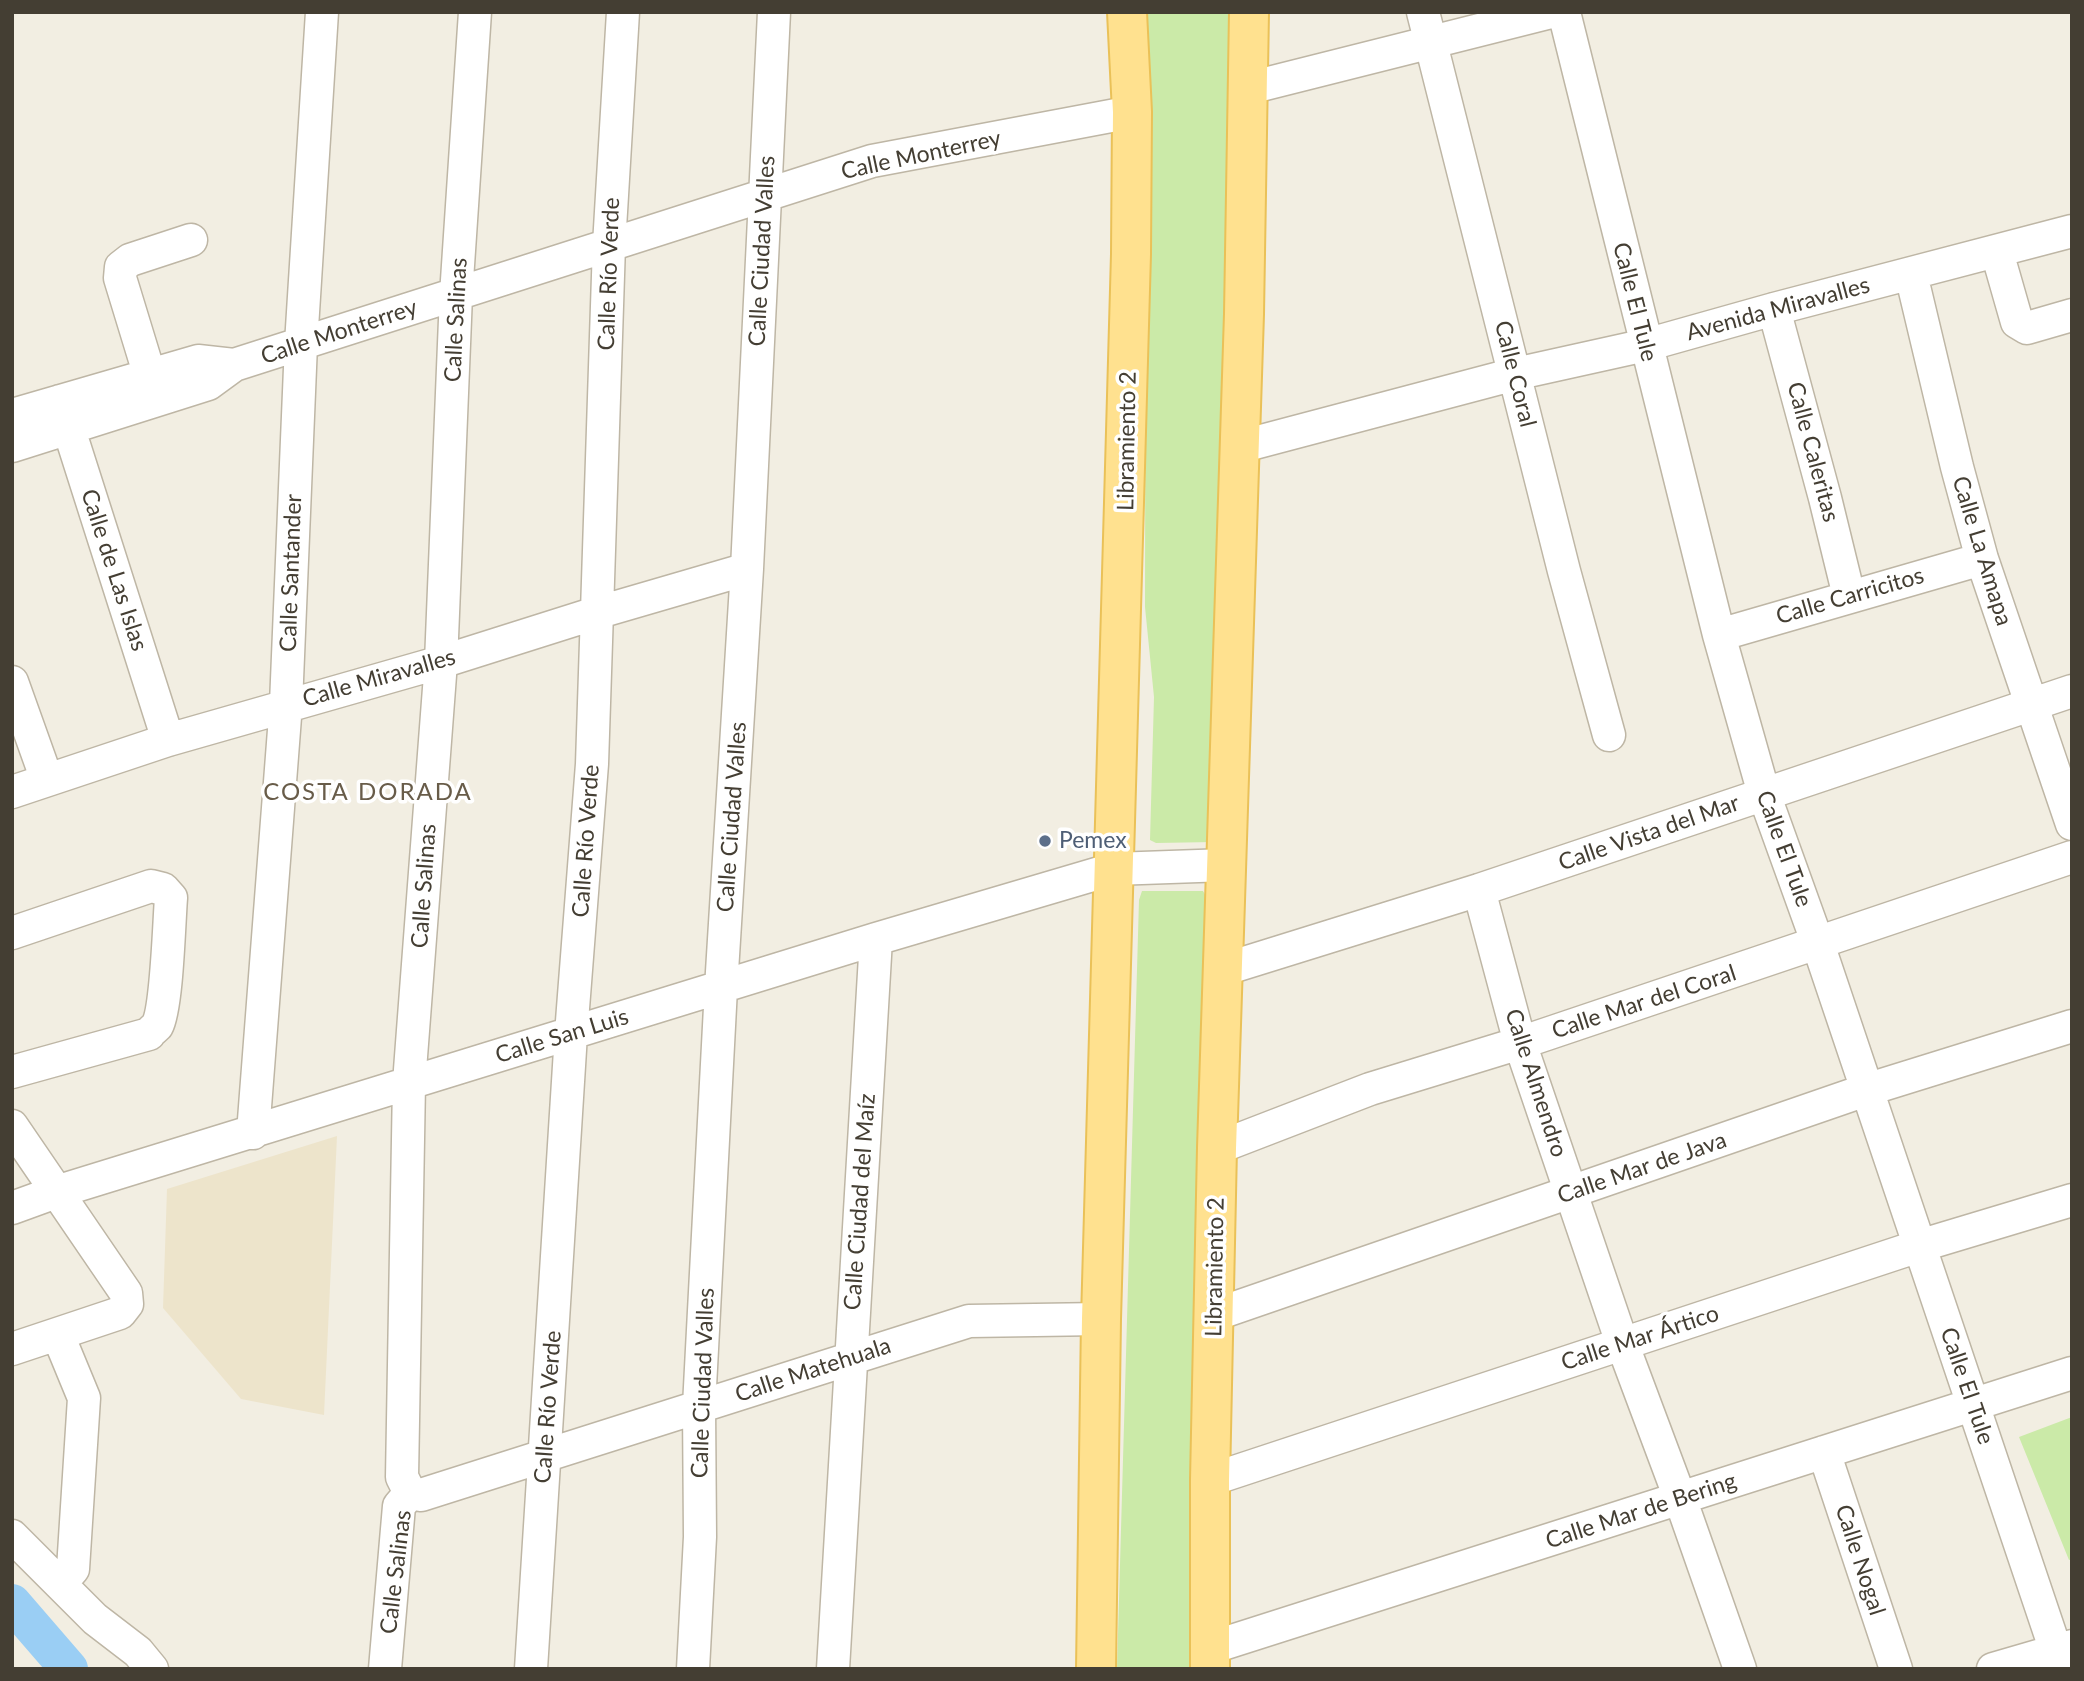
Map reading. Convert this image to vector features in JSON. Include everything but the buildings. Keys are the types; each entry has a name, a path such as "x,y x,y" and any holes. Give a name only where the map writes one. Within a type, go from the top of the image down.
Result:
{"main road":[{"name":"Libramiento 2","path":"1096,1669 1101,1319 1113,869 1117,833 1131,254 1132,112 1127,12"},
{"name":"Libramiento 2","path":"1210,1659 1210,1480 1217,1148 1244,314 1249,12"}],"street":[{"name":"Calle Santander","path":"253,1133 286,704 301,344 322,12"},
{"name":"Calle Salinas","path":"386,1669 399,1506 410,1493 402,1477 409,1083 442,662 456,295 475,12"},
{"name":"Calle Río Verde","path":"531,1669 571,1034 592,764 609,245 623,12"},
{"name":"Calle Ciudad Valles","path":"693,1669 700,1537 699,1406 747,569 774,12"},
{"path":"1249,88 1427,27 1551,12"},
{"name":"Calle El Tule","path":"1564,12 1719,635 1763,794 1818,944 1919,1246 2063,1655"},
{"name":"Calle Coral","path":"1427,27 1564,571 1609,735"},
{"name":"Calle Monterrey","path":"12,415 64,415 208,384 234,365 872,161 1132,112"},
{"name":"Avenida Miravalles","path":"1239,447 1515,374 1646,345 2072,231"},
{"path":"149,373 120,278 121,267 130,260 191,240"},
{"path":"1997,252 2017,322 2027,328 2072,315"},
{"name":"Calle La Amapa","path":"1910,274 1982,559 2072,824"},
{"name":"Calle Caleritas","path":"1774,309 1849,596"},
{"name":"Calle Monterrey","path":"12,446 64,415 149,373 198,361 234,365"},
{"name":"Calle de Las Islas","path":"64,415 168,740"},
{"name":"Calle Carricitos","path":"1719,635 1982,559"},
{"name":"Calle Miravalles","path":"12,792 286,704 442,662 747,569"},
{"path":"12,682 47,780"},
{"name":"Calle Vista del Mar","path":"1224,969 1479,890 2072,691"},
{"name":"Calle Mar del Coral","path":"1217,1148 1370,1089 1520,1043 2072,857"},
{"path":"1113,869 1227,865"},
{"name":"Calle San Luis","path":"12,1208 56,1192 876,939 1113,869"},
{"path":"12,933 151,886 163,889 171,898 167,957 157,1026 149,1034 12,1072"},
{"name":"Calle Almendro","path":"1479,890 1520,1043 1622,1343 1740,1669"},
{"name":"Calle Ciudad del Maíz","path":"833,1669 876,939"},
{"name":"Calle Mar de Java","path":"1214,1315 1866,1090 2072,1026"},
{"path":"12,1126 126,1293 127,1304 120,1313 12,1349"},
{"name":"Calle Mar Ártico","path":"1210,1480 1919,1246 2072,1200"},
{"name":"Calle Matehuala","path":"410,1493 421,1495 969,1321 1101,1319"},
{"path":"58,1335 84,1398 73,1569 60,1584"},
{"name":"Calle Mar de Bering","path":"1210,1659 1680,1498 2072,1373"},
{"name":"Calle Nogal","path":"1824,1452 1896,1669"},
{"path":"12,1535 95,1619 138,1652 152,1669"},
{"path":"1993,1669 2063,1655"}],"shaded area":[{"path":"337,1136 324,1415 241,1399 163,1308 167,1189"}],"green space":[{"path":"1146,12 1231,12 1214,842 1156,843 1150,840 1154,697 1145,607"},
{"path":"1142,891 1203,891 1208,900 1196,1669 1117,1669 1139,900"},
{"path":"2072,1417 2072,1559 2069,1560 2019,1437"}],"waterway":[{"path":"12,1603 69,1669"}],"place":[{"name":"Pemex","path":"1045,841"}],"district":[{"name":"COSTA DORADA","path":"368,792"}]}
